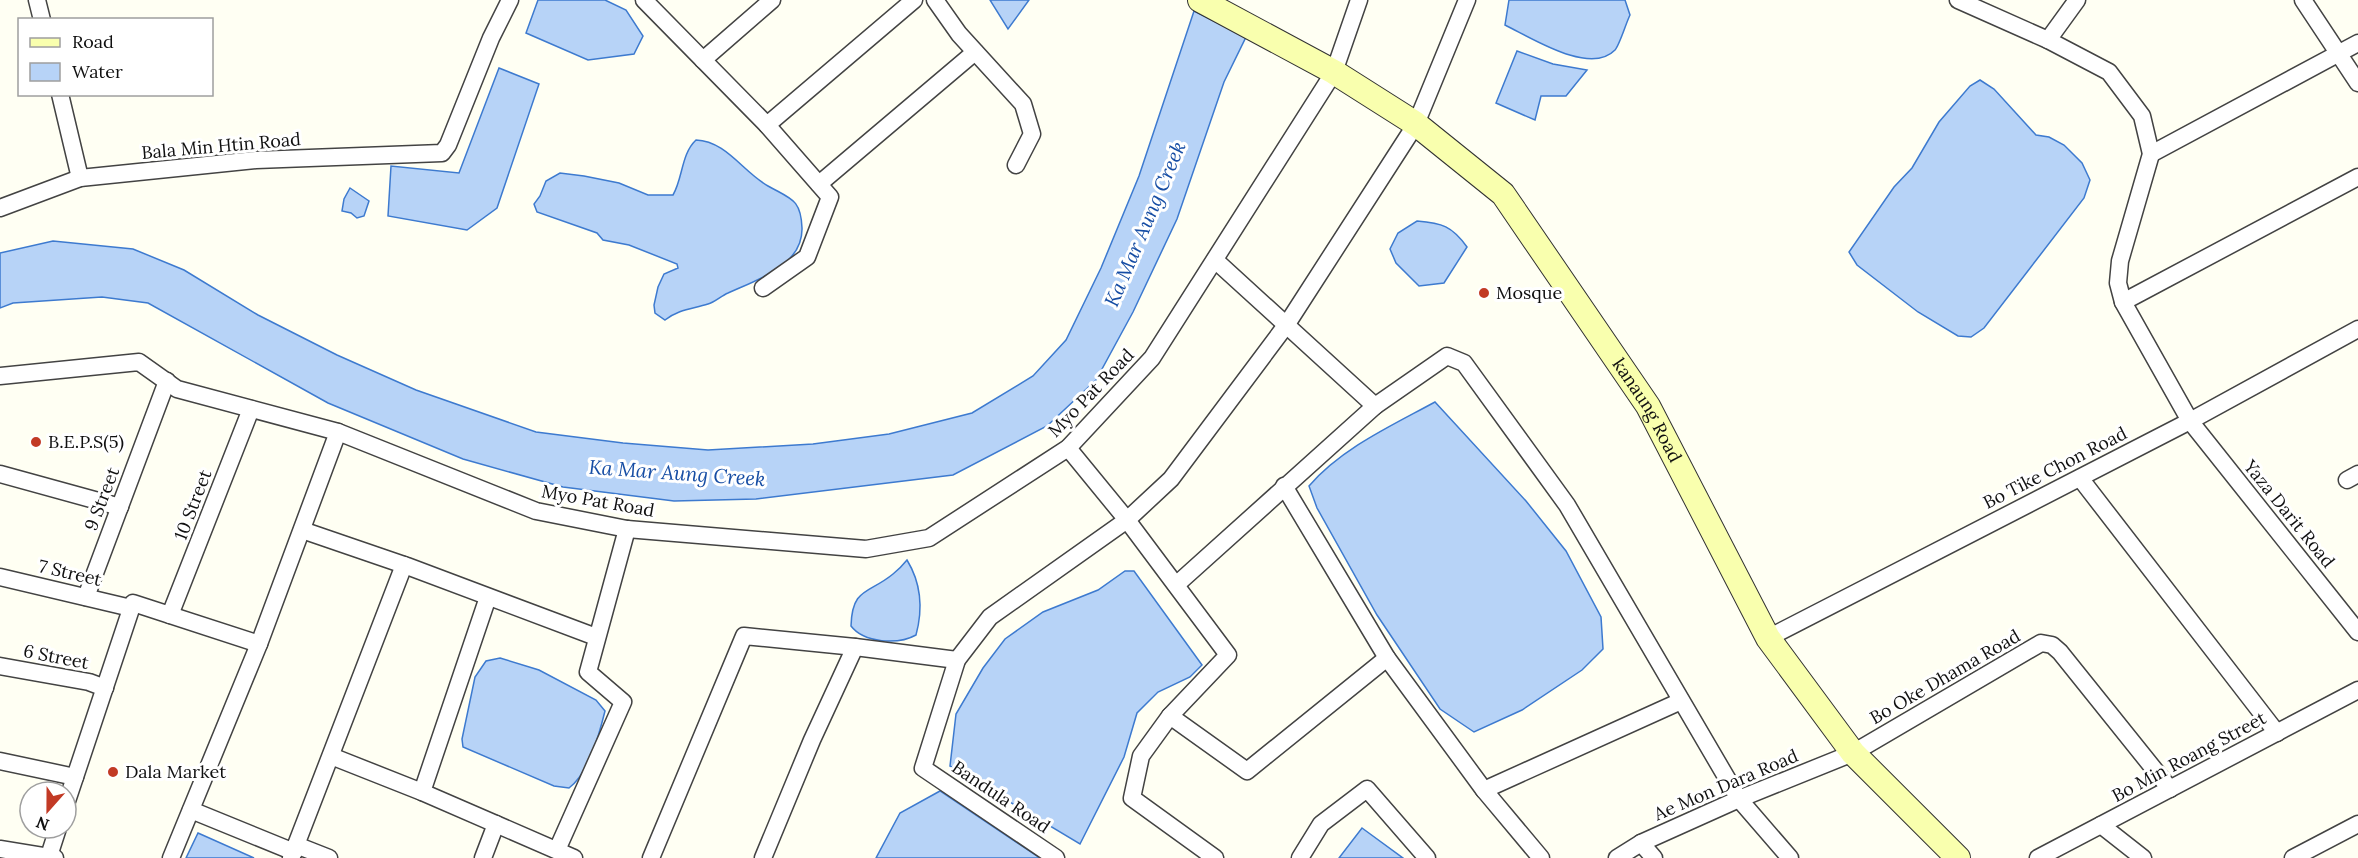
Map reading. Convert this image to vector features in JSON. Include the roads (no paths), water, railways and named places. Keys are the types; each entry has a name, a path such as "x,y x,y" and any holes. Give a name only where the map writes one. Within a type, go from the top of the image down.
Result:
{"street":[{"path":"37,0 42,18"},
{"name":"Bala Min Htin Road","path":"0,208 80,178 256,160 442,153 448,145 491,38 510,0"},
{"path":"644,0 767,125 830,197 807,257 763,288"},
{"path":"703,60 772,0"},
{"path":"767,125 914,0"},
{"path":"935,0 959,34 1016,94 1027,113 1032,134 1016,165"},
{"name":"kanaung Road","path":"1200,0 1334,72 1416,124 1503,194 1648,406 1768,638 1853,753 1958,858"},
{"name":"Myo Pat Road","path":"0,376 139,362 177,389 338,432 536,511 627,529 866,549 929,538 1068,448 1152,358 1334,72 1359,0"},
{"path":"651,858 744,636 957,660 990,617 1126,520 1171,479 1287,324 1416,124 1467,0"},
{"path":"1958,0 2048,40 2109,72 2142,116 2151,154 2120,261 2118,283 2123,302 2358,177"},
{"path":"2048,40 2077,0"},
{"path":"2303,0 2358,83"},
{"path":"2151,154 2358,42"},
{"path":"819,184 975,52"},
{"path":"60,96 80,178"},
{"path":"1215,260 1376,406"},
{"name":"Yaza Darit Road","path":"2123,302 2190,421 2358,632"},
{"name":"Bo Tike Chon Road","path":"1768,638 2190,421 2358,329"},
{"path":"1176,585 1376,406 1447,356 1455,357 1464,363 1567,505 1739,799 1790,858"},
{"name":"9 Street","path":"86,597 167,381"},
{"name":"10 Street","path":"170,615 251,409"},
{"path":"171,858 259,644 338,432"},
{"path":"1068,448 1126,520 1228,655 1170,716 1141,756 1132,798 1215,858"},
{"path":"0,474 120,507"},
{"path":"2080,478 2277,733"},
{"path":"1284,486 1388,658 1484,790 1541,858"},
{"path":"557,850 624,702 588,672 627,529"},
{"path":"302,530 596,637"},
{"path":"294,852 404,566"},
{"name":"7 Street","path":"0,577 131,608 133,603 170,615"},
{"path":"422,792 488,597"},
{"path":"74,780 131,608"},
{"path":"170,615 259,644"},
{"name":"Bo Oke Dhama Road","path":"1853,753 2041,643 2052,645 2060,652 2170,789"},
{"path":"763,858 812,740 855,647"},
{"path":"1170,716 1247,771 1388,658"},
{"name":"Bandula Road","path":"957,660 923,768 1056,858"},
{"name":"6 Street","path":"0,666 89,682 105,688"},
{"name":"Bo Min Roang Street","path":"2038,858 2358,690"},
{"path":"1484,790 1681,701"},
{"name":"Ae Mon Dara Road","path":"1617,858 1641,843 1739,799 1853,753"},
{"path":"331,756 422,792 574,858"},
{"path":"0,761 75,777"},
{"path":"1300,858 1321,824 1366,789 1427,858"},
{"path":"191,810 294,852 329,858"},
{"path":"483,858 496,824"},
{"path":"2293,858 2358,824"},
{"path":"2101,825 2144,858"},
{"path":"0,849 52,857 56,840"},
{"path":"1641,843 1654,858"}],"water":[{"path":"538,0 605,0 626,10 643,36 634,54 588,60 526,33"},
{"path":"990,0 1029,0 1008,29"},
{"path":"1509,0 1625,0 1630,15 1615,50 1604,57 1591,59 1560,52 1505,25"},
{"name":"Ka Mar Aung Creek","path":"1194,11 1246,37 1224,82 1177,219 1133,312 1096,380 1047,426 953,475 756,499 674,501 563,487 463,459 328,403 148,303 102,297 13,303 0,308 0,253 53,241 133,249 184,270 258,315 337,355 416,390 536,432 623,443 708,450 813,444 889,434 972,413 1033,376 1066,340 1101,268 1139,176"},
{"path":"1517,51 1553,64 1587,70 1566,96 1541,96 1535,120 1496,103"},
{"path":"499,68 539,84 497,208 467,230 388,216 391,166 459,173"},
{"path":"1980,80 1994,89 2036,135 2049,137 2064,145 2082,163 2090,180 2084,198 1984,328 1971,337 1958,336 1918,312 1857,265 1849,252 1894,187 1912,168 1939,122 1970,86"},
{"path":"696,140 707,142 725,151 759,180 789,197 800,211 802,228 800,241 795,252 776,270 711,303 681,311 665,320 655,313 654,305 664,274 678,268 677,264 629,245 603,240 597,233 537,212 534,204 546,181 560,173 619,183 648,195 673,195 687,152"},
{"path":"350,188 369,201 364,216 357,218 351,213 342,211 344,199"},
{"path":"1417,221 1446,227 1456,234 1467,247 1444,283 1419,286 1396,263 1390,249 1398,233"},
{"path":"1435,402 1526,501 1566,551 1601,617 1603,649 1582,670 1522,710 1474,732 1440,709 1377,615 1317,508 1309,486 1322,472 1352,449"},
{"path":"907,560 918,587 920,616 916,635 900,640 882,641 857,632 851,626 852,613 858,598 893,574"},
{"path":"1125,571 1134,571 1202,665 1190,677 1158,692 1137,713 1124,757 1080,844 950,766 956,714 983,668 1005,639 1043,612 1098,590"},
{"path":"500,658 539,670 596,700 605,711 588,763 569,788 554,786 463,747 462,739 475,677 486,661"},
{"path":"940,791 1040,858 876,858 900,813"},
{"path":"1362,828 1403,858 1339,858"},
{"path":"198,833 254,858 186,858"}],"place":[{"name":"Mosque","path":"1484,293"},
{"name":"B.E.P.S(5)","path":"36,442"},
{"name":"Dala Market","path":"113,772"}]}
